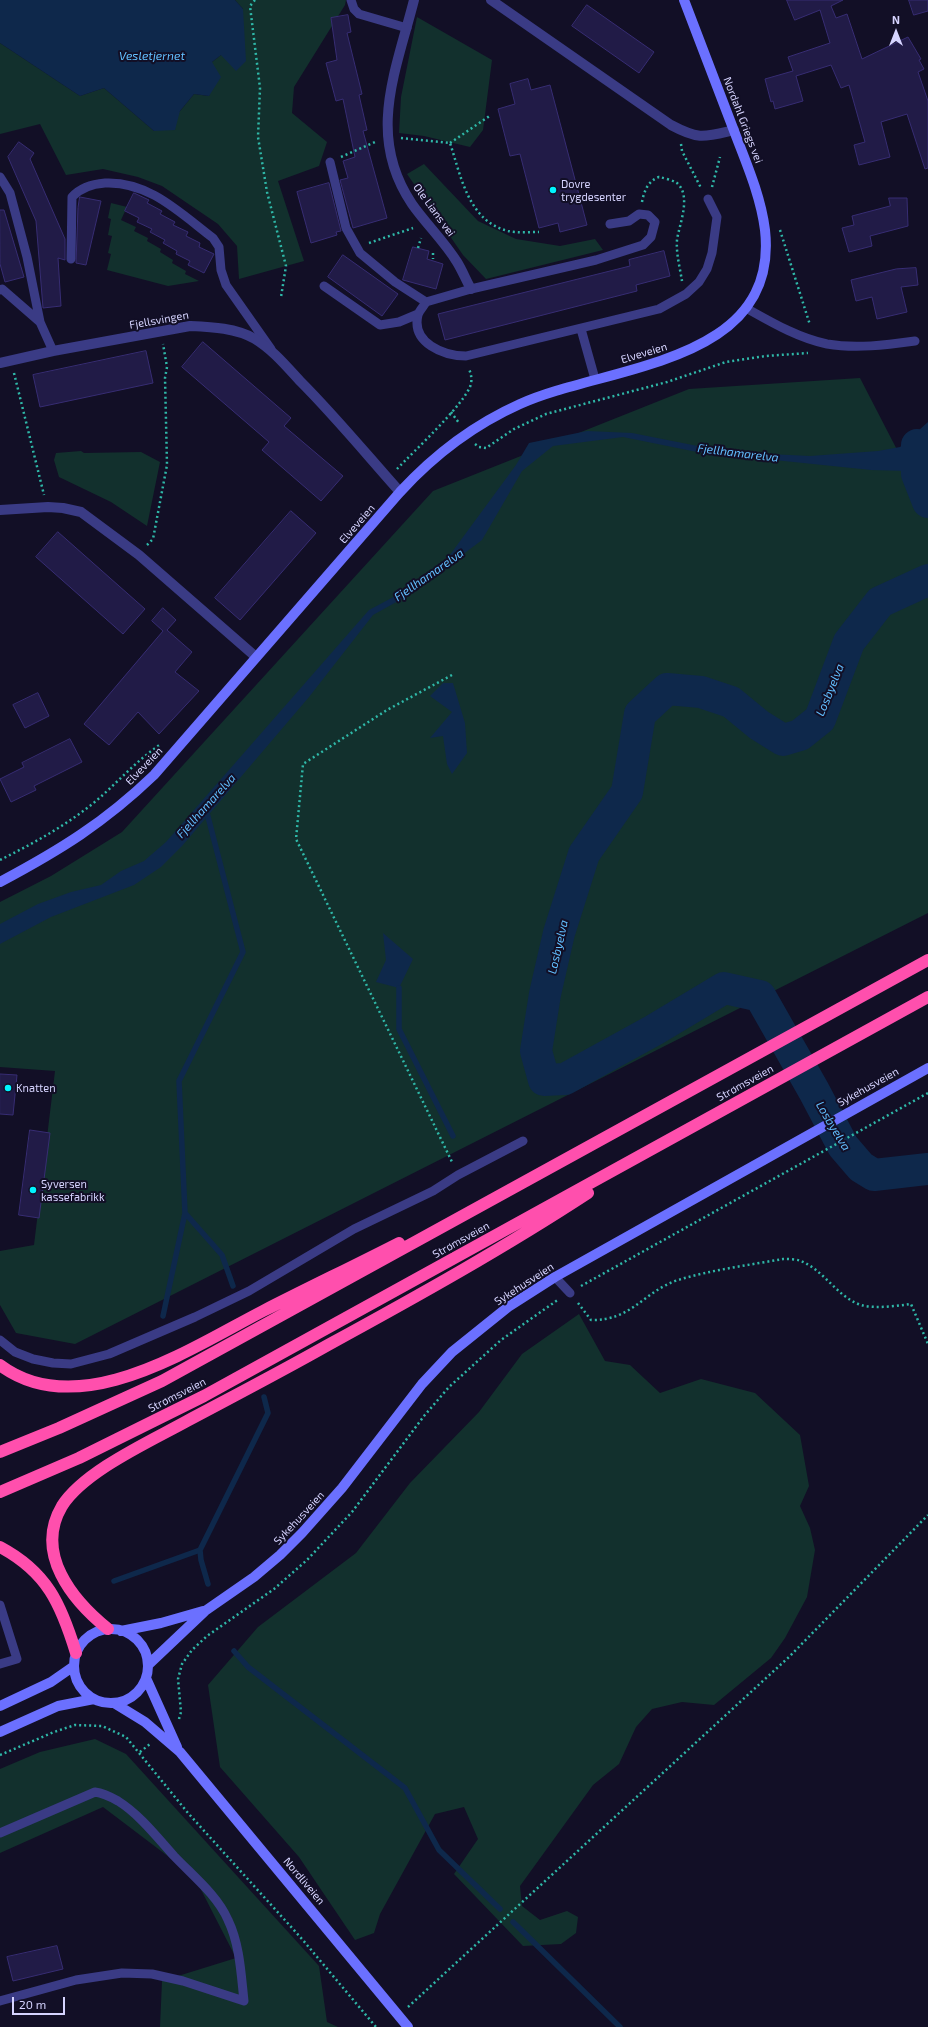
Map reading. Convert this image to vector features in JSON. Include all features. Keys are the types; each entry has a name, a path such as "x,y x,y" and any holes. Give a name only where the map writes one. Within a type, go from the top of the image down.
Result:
{"highway":[{"name":"Strømsveien","path":"0,1452 66,1425 162,1381 928,960"},
{"name":"Strømsveien","path":"0,1492 79,1458 204,1396 928,997"},
{"path":"108,1629 88,1612 70,1590 61,1576 53,1554 52,1541 57,1517 67,1500 84,1480 140,1447 329,1345 518,1239 677,1136"},
{"path":"0,1365 35,1383 52,1386 75,1386 104,1382 145,1370 186,1353 262,1312 566,1159"},
{"path":"0,1547 26,1563 46,1586 60,1609 76,1653"}],"main road":[{"name":"Nordahl Griegs vei","path":"684,0 734,130 761,207 765,228 766,252"},
{"name":"Elveveien","path":"0,882 69,844 93,828 124,802 166,761 400,492 440,452 488,421 520,404 542,395 595,379 660,362 703,344 729,327 746,308 758,286 766,252"},
{"name":"Sykehusveien","path":"148,1665 205,1611 254,1577 280,1555 307,1528 358,1469 422,1384 452,1352 508,1307 555,1277 928,1068"},
{"name":"Sykehusveien","path":"121,1631 161,1623 205,1611"},
{"path":"108,1629 121,1631 137,1640 146,1656 148,1665 146,1678 137,1693 126,1700 114,1703 94,1699 87,1695 79,1686 74,1666 76,1653 81,1644 88,1637 108,1629"},
{"path":"0,1706 51,1682 74,1666"},
{"name":"Nordliveien","path":"146,1678 180,1752"},
{"path":"0,1732 58,1706 94,1699"},
{"name":"Nordliveien","path":"114,1703 145,1722 180,1752 408,2027"}],"street":[{"name":"Ole Lians vei","path":"414,0 391,84 387,115 387,137 396,170 403,188 412,204 457,262 470,289"},
{"path":"491,0 658,116 689,135 704,137 734,130"},
{"name":"Fjellsvingen","path":"0,363 53,351 190,326 226,329 255,339 274,353 313,394 400,492"},
{"path":"0,510 48,507 63,508 81,512 139,555 256,658"}],"lane":[{"path":"351,0 354,9 359,14 371,19 407,28"},
{"path":"330,162 346,228 360,253 395,282 426,302"},
{"path":"0,177 12,200 27,257 40,322 53,351"},
{"path":"71,259 72,197 80,189 99,184 118,182 136,186 154,193 213,238 219,247 221,270 226,285 274,353"},
{"path":"610,224 629,221 639,214 648,215 655,222 651,237 642,245 596,260 470,289 426,302 418,314 417,323 420,336 427,344 445,354 466,356 659,309 686,294 699,282 707,269 712,254 717,217 708,199"},
{"path":"324,286 380,324 399,322 418,314"},
{"path":"0,290 2,289 40,322"},
{"path":"746,308 786,330 826,344 854,346 915,341"},
{"path":"581,329 595,379"},
{"path":"0,1340 15,1352 33,1359 53,1363 72,1364 109,1354 195,1317 249,1291 354,1229 433,1191 458,1175 523,1141"},
{"path":"555,1277 570,1293"},
{"path":"0,1605 17,1659 0,1664"},
{"path":"0,1833 95,1792 117,1801 140,1820 206,1888 220,1906 228,1920 234,1937 239,1960 244,2001 183,1981 152,1974 122,1973 76,1980 0,2001"}],"path":[{"path":"254,0 250,6 260,88 258,137 267,192 286,266 281,297"},
{"path":"330,162 387,137 450,143 491,115"},
{"path":"682,141 682,151 700,187 708,199"},
{"path":"450,143 471,204 483,219 508,231 539,232"},
{"path":"708,199 720,157"},
{"path":"639,214 642,199 652,180 659,177 677,183 682,190 684,200 677,240 677,253 682,285 686,294"},
{"path":"357,247 420,226 426,222"},
{"path":"472,441 479,447 486,448 514,429 546,414 667,382 726,362 787,354 814,354 808,320 784,249 779,226"},
{"path":"139,555 153,539 167,465 165,378 167,367 161,332"},
{"path":"396,470 452,412 471,385 472,377 466,356"},
{"path":"11,361 48,507"},
{"path":"452,412 461,426"},
{"path":"452,675 387,710 303,764 296,839 458,1175"},
{"path":"0,860 44,838 82,812 146,755 165,742"},
{"path":"177,1722 180,1712 178,1679 182,1664 192,1650 207,1636 274,1589 335,1532 369,1491 424,1416 465,1371 501,1340 538,1313 570,1293 928,1093"},
{"path":"570,1293 591,1320 602,1320 625,1314 660,1288 677,1280 783,1259 800,1261 816,1270 848,1299 862,1305 887,1306 910,1304 928,1344"},
{"path":"398,2015 789,1657 928,1514"},
{"path":"0,1755 54,1732 83,1724 102,1726 118,1732 126,1737 140,1752 188,1813 302,1939 376,2027"},
{"path":"140,1752 154,1740"}],"green space":[{"path":"235,0 346,0 345,5 294,87 292,113 327,142 319,166 278,181 304,261 239,279 237,246 218,224 162,186 138,177 103,169 66,175 40,124 0,134 0,43 80,96 104,88 154,131 180,111 194,94 209,96 212,62 221,55 243,9"},
{"path":"417,17 492,60 483,130 470,147 424,136 399,133 401,97"},
{"path":"424,164 478,221 516,239 560,246 595,239 603,250 486,279 463,255 407,174"},
{"path":"111,203 127,207 121,220 136,227 134,231 148,238 147,241 161,249 160,252 173,260 172,263 186,271 185,274 199,281 168,286 107,270 111,254 108,253 112,236 108,235 111,219 108,218"},
{"path":"860,378 908,471 917,474 928,494 928,913 75,1344 16,1333 0,1305 0,1251 34,1245 55,1071 0,1067 0,902 51,876 122,832 433,491 689,389"},
{"path":"81,451 84,453 141,452 160,462 147,526 111,502 59,477 54,460 56,453"},
{"path":"579,1314 605,1361 630,1365 660,1393 701,1379 755,1393 800,1435 809,1486 800,1506 810,1528 815,1550 807,1597 785,1638 771,1658 714,1705 682,1702 652,1709 636,1727 619,1764 593,1785 520,1886 522,1906 540,1920 567,1911 578,1917 576,1933 561,1944 523,1946 454,1874 478,1839 464,1807 435,1814 380,1914 374,1933 355,1940 299,1857 220,1767 208,1685 258,1627 356,1553 410,1483 479,1412 522,1354"},
{"path":"95,1739 126,1754 319,1966 327,2022 338,2027 160,2027 162,1981 236,1958 194,1876 103,1807 0,1853 0,1769 40,1752"}],"water":[{"name":"Vesletjernet","path":"0,0 235,0 243,9 246,61 236,71 221,55 212,62 221,77 209,96 194,94 180,111 175,130 154,131 104,88 80,96 0,43"},
{"name":"Fjellhamarelva","path":"928,422 928,479 908,471 871,470 697,452 623,437 553,446 522,471 482,540 409,595 373,615 309,697 182,846 161,867 134,885 51,917 0,944 0,924 38,904 71,892 101,885 121,871 144,861 166,842 369,610 401,593 441,567 516,465 529,443 587,431 632,433 728,452 810,456 878,451 900,447"},
{"path":"443,683 453,683 465,723 467,753 452,774 447,764 443,736 430,738 452,712 430,696"},
{"path":"383,933 413,959 399,988 376,982 386,960"}],"building":[{"path":"787,0 843,0 831,6 836,18 847,14 862,59 908,37 921,59 919,60 924,69 918,72 928,101 928,168 925,169 907,114 881,122 890,157 859,165 854,145 865,142 849,85 841,88 831,65 796,76 803,101 775,109 773,101 771,102 765,79 793,71 788,57 830,43 820,10 795,20"},
{"path":"909,0 928,0 928,11 914,15"},
{"path":"587,5 654,52 639,73 572,26"},
{"path":"348,15 351,32 347,33 362,94 359,95 367,130 363,131 387,218 353,228 340,180 348,178 343,161 355,157 343,99 336,101 326,63 337,60 331,18"},
{"name":"Dovre trygdesenter","path":"528,79 531,90 550,85 587,225 560,232 558,223 539,228 520,154 510,156 498,109 515,104 510,84"},
{"path":"19,142 34,153 30,159 65,239 65,260 58,258 61,306 43,308 36,221 8,157"},
{"path":"329,183 341,231 336,232 337,235 311,243 297,192"},
{"path":"134,193 149,200 147,203 162,211 160,214 175,222 173,225 188,232 186,236 200,243 199,247 214,254 204,273 188,265 190,261 176,254 177,251 163,243 165,240 150,232 152,229 137,222 139,218 125,211"},
{"path":"80,197 101,201 86,265 76,263 78,208"},
{"path":"889,198 907,198 908,226 870,236 872,246 849,252 842,228 854,225 852,216 890,206"},
{"path":"0,210 4,210 24,277 5,282 0,264"},
{"path":"413,247 429,251 427,259 443,264 436,289 403,280"},
{"path":"664,251 670,276 636,285 637,291 445,340 438,314 630,266 629,260"},
{"path":"343,255 398,294 382,316 328,277"},
{"path":"916,268 918,285 901,287 907,312 877,319 872,297 856,301 851,280 896,269"},
{"path":"203,342 291,418 284,426 343,476 321,501 262,450 269,442 182,367"},
{"path":"146,351 153,383 40,407 33,375"},
{"path":"291,511 316,533 240,620 215,598"},
{"path":"58,532 145,609 123,634 36,557"},
{"path":"163,608 176,620 167,630 192,652 175,672 199,691 159,734 138,712 109,745 84,724 163,631 152,621"},
{"path":"38,693 49,716 25,728 13,705"},
{"path":"70,739 82,762 34,786 36,790 11,802 0,779 24,767 22,763"},
{"name":"Knatten","path":"0,1074 17,1075 13,1115 0,1114"},
{"name":"Syversen kassefabrikk","path":"30,1130 50,1133 39,1218 19,1215"},
{"path":"57,1946 63,1969 13,1981 7,1957"}],"waterway":[{"name":"Losbyelva","path":"917,445 917,474 928,502"},
{"name":"Losbyelva","path":"928,580 880,602 849,642 820,719 800,735 783,740 759,725 731,702 701,692 667,689 640,714 627,792 584,854 559,933 545,994 536,1051 544,1080 565,1079 654,1030 724,988 760,996 814,1091 843,1146 861,1167 874,1175 928,1169"},
{"path":"163,1316 185,1213 179,1081 243,952 206,809"},
{"path":"399,988 399,1029 453,1136"},
{"path":"185,1213 222,1255 233,1286"},
{"path":"114,1581 200,1550 268,1413 264,1397"},
{"path":"200,1550 201,1560 208,1584"},
{"path":"234,1651 248,1667 405,1788 439,1850 500,1909"},
{"path":"513,1922 620,2027"}],"place":[{"name":"Dovre trygdesenter","path":"553,190"},
{"name":"Knatten","path":"8,1088"},
{"name":"Syversen kassefabrikk","path":"33,1190"}]}
